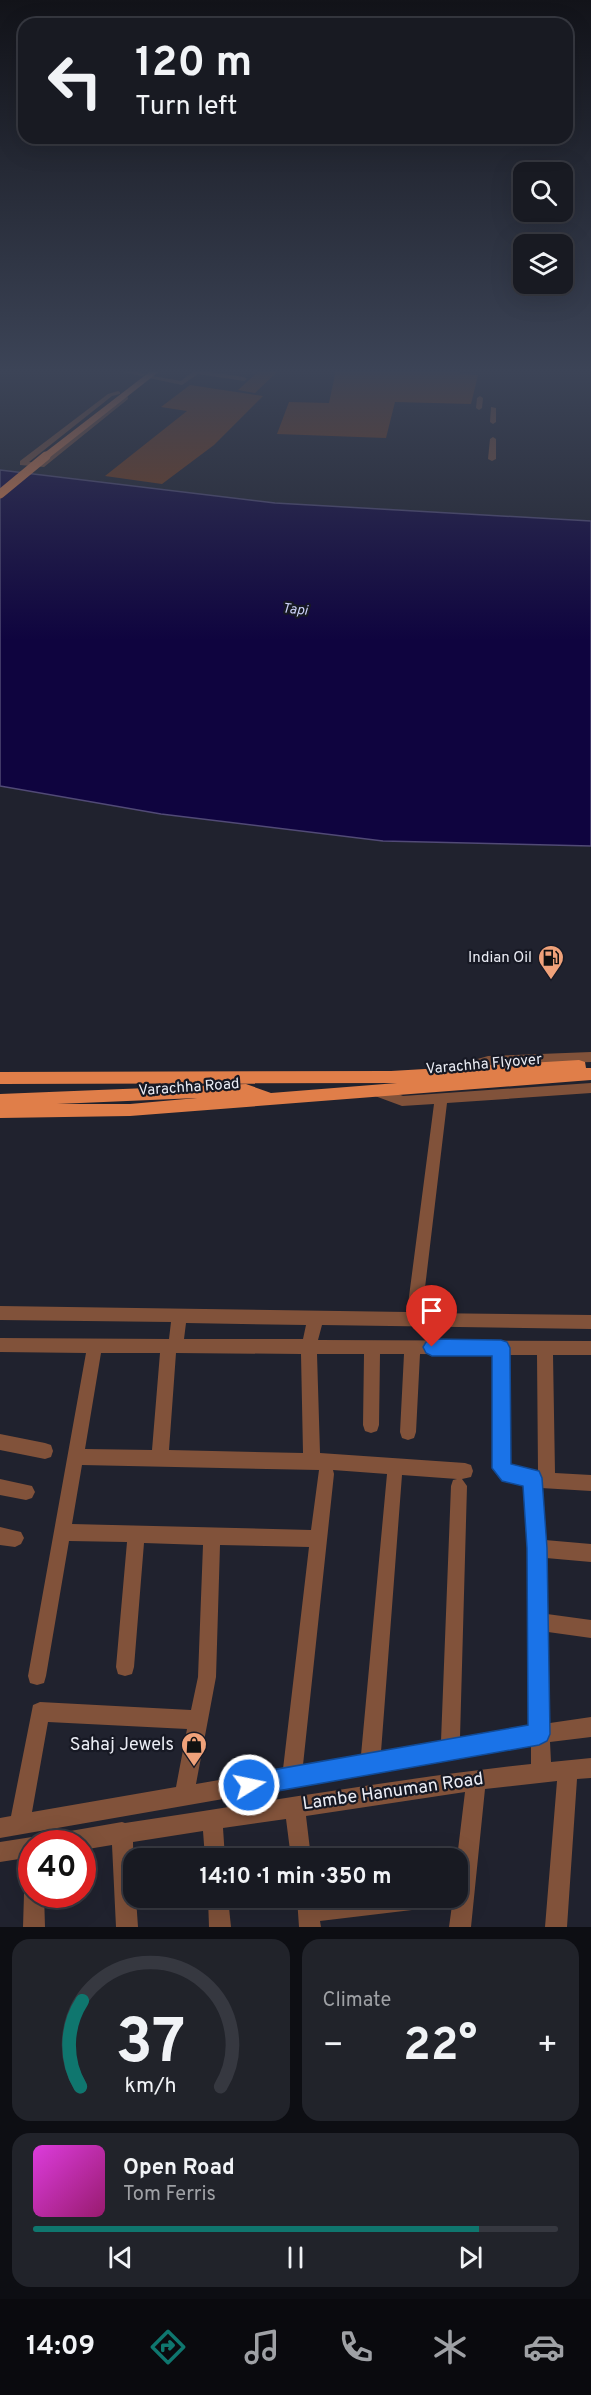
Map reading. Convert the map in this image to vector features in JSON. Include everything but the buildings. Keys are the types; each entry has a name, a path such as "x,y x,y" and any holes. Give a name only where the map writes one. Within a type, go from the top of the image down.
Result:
{"main road":[{"path":"0,487 36,460"},
{"path":"0,494 38,460"},
{"name":"Varachha Flyover","path":"380,1092 591,1065"},
{"name":"Varachha Flyover","path":"0,1078 60,1076 391,1077 441,1074 496,1077 591,1074"},
{"path":"0,1093 243,1086 265,1076"},
{"path":"0,1100 246,1090 273,1100"},
{"name":"Varachha Road","path":"0,1111 130,1110 380,1092"}],"street":[{"path":"28,460 24,463 41,465 47,460"},
{"path":"441,1074 488,1061 591,1057"},
{"path":"380,1092 402,1101 591,1089"},
{"path":"414,1318 441,1100"},
{"path":"0,1313 591,1322"},
{"path":"160,1457 172,1346 179,1315"},
{"path":"312,1461 309,1346 315,1317"},
{"path":"37,1676 95,1344"},
{"path":"0,1345 591,1348"},
{"path":"371,1425 372,1347"},
{"path":"408,1432 412,1347"},
{"path":"501,1348 502,1468 509,1474 591,1483"},
{"path":"541,1774 537,1548 545,1348"},
{"path":"0,1442 45,1451"},
{"path":"77,1457 312,1461 462,1478 450,1749"},
{"path":"292,1778 326,1474"},
{"path":"370,1764 394,1477"},
{"path":"0,1487 26,1492"},
{"path":"62,1532 319,1539"},
{"path":"125,1667 136,1534"},
{"path":"184,1796 207,1677 212,1536"},
{"path":"537,1548 591,1553"},
{"path":"538,1622 591,1629"},
{"path":"199,1720 40,1712 10,1826 450,1749 591,1727"},
{"name":"Lambe Hanuman Road","path":"96,1837 476,1780 591,1768"},
{"path":"556,1927 568,1772"},
{"path":"460,1927 476,1780"},
{"path":"295,1806 301,1848"},
{"path":"212,1819 214,1848"},
{"path":"122,1832 127,1927"},
{"path":"0,1852 18,1849"},
{"path":"34,1908 34,1927"},
{"path":"219,1908 220,1927"},
{"path":"308,1912 343,1908"}],"shaded area":[{"path":"125,460 194,460 162,484 105,476"}],"water":[{"name":"Tapi","path":"0,470 275,503 591,521 591,846 383,841 161,814 0,786"}],"place":[{"name":"Indian Oil","path":"551,981"},
{"name":"Sahaj Jewels","path":"194,1768"}],"route":[{"path":"249,1785 539,1734 537,1548 532,1478 509,1474 501,1464 501,1348 432,1347"}]}
